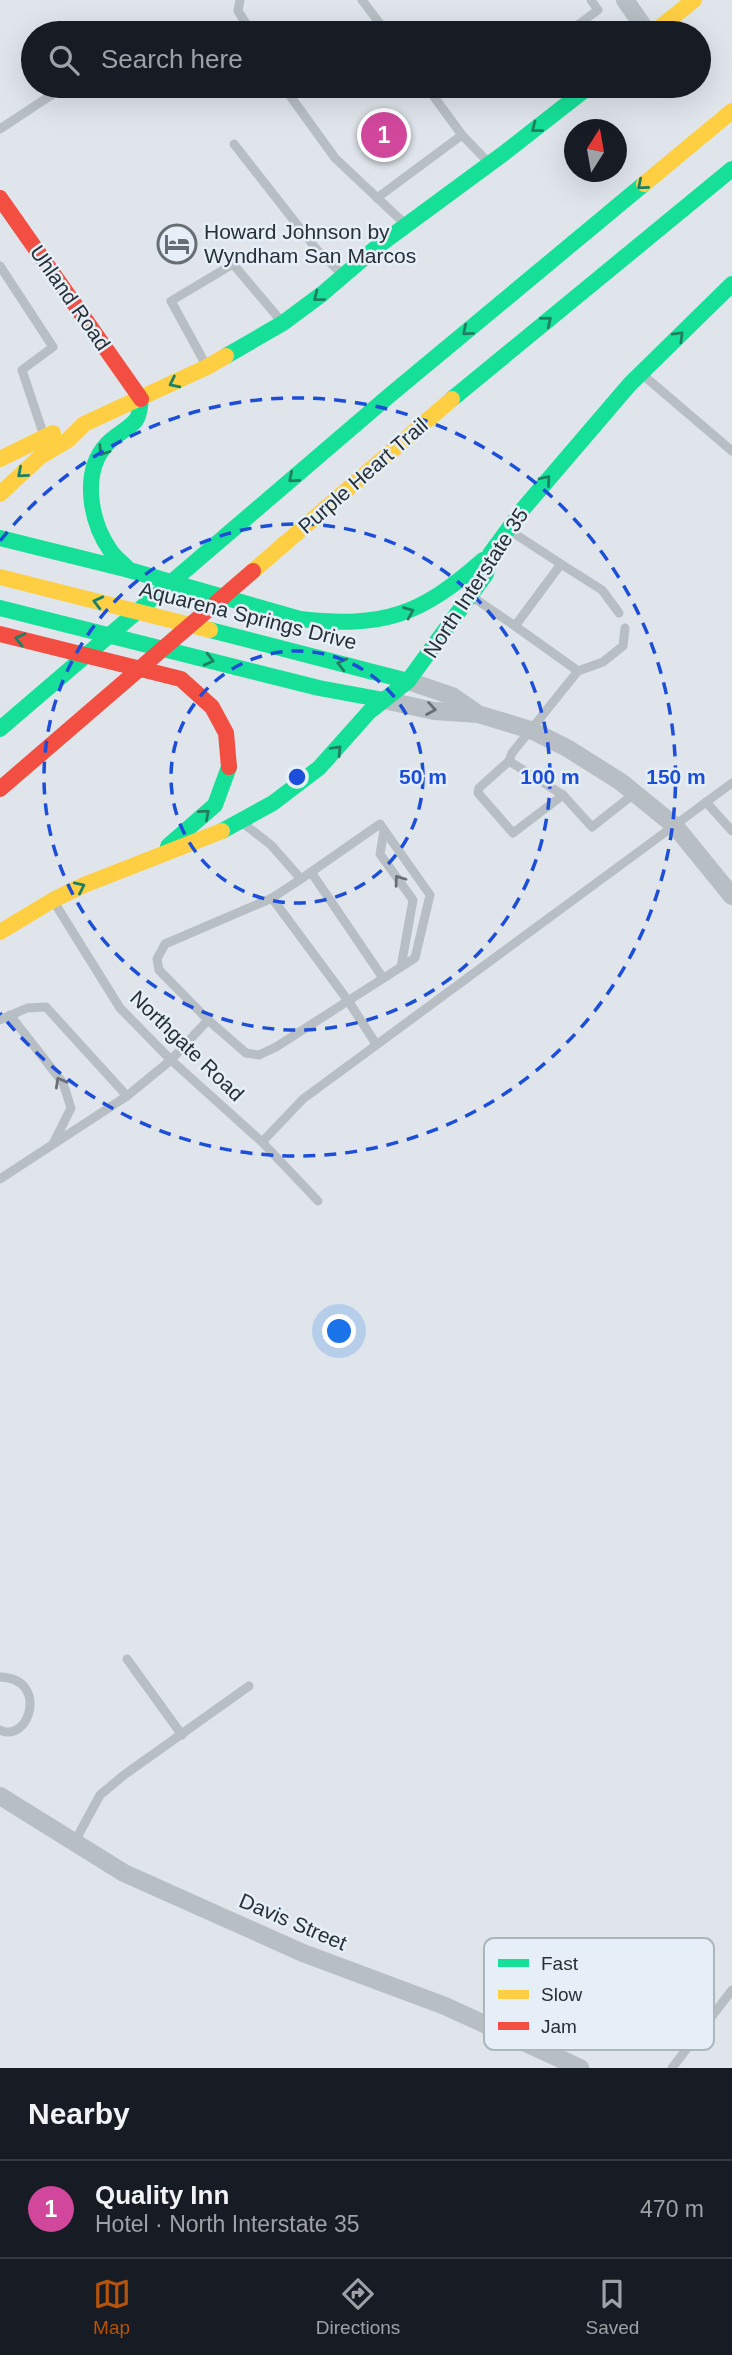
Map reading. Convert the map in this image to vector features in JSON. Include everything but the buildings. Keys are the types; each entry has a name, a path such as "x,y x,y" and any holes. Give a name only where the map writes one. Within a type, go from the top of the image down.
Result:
{"main road":[{"path":"667,21 694,0"},
{"path":"0,494 41,456 68,440 84,424 207,367 283,323 406,225 575,98"},
{"path":"672,160 732,105"},
{"name":"Purple Heart Trail","path":"0,728 390,395 732,111"},
{"name":"Purple Heart Trail","path":"0,791 473,382 732,169"},
{"path":"569,303 618,274 732,190"},
{"name":"Uhland Road","path":"0,198 141,399"},
{"name":"North Interstate 35","path":"0,932 84,885 213,836 273,803 319,768 369,712 408,681 486,574 489,554 575,446 732,284"},
{"path":"129,570 111,551 93,513 91,496 96,461 111,440 137,419 141,399"},
{"path":"0,458 73,423 84,424"},
{"path":"0,538 129,570 300,619 326,623 368,623 392,619 416,610 442,596 489,554"},
{"name":"Aquarena Springs Drive","path":"0,577 408,681"},
{"name":"Aquarena Springs Drive","path":"0,608 319,688 384,700"},
{"path":"0,634 181,679 212,707 226,733 229,766 215,805 153,859"}],"street":[{"path":"625,0 642,21"},
{"name":"Aquarena Springs Drive","path":"408,681 452,696 478,714"},
{"name":"Aquarena Springs Drive","path":"384,700 434,711 478,714 531,730 567,748 635,793 675,826 732,895"},
{"name":"Davis Street","path":"0,1797 136,1878 303,1953 445,2006 484,2024"},
{"name":"Davis Street","path":"541,2050 580,2068"}],"lane":[{"path":"240,0 238,10 245,21"},
{"path":"362,0 378,21"},
{"path":"583,21 598,10 592,0"},
{"path":"0,129 47,98"},
{"path":"292,98 335,158 406,225"},
{"path":"435,98 462,135 490,164"},
{"path":"377,198 462,135"},
{"path":"234,144 317,250 344,275"},
{"path":"207,367 171,301 233,264 283,323"},
{"path":"0,266 53,347 22,370 45,437"},
{"path":"642,374 732,451"},
{"path":"507,529 602,590 619,613"},
{"path":"515,625 561,564"},
{"path":"471,596 578,671"},
{"path":"563,795 513,833 478,793 479,788 509,761 512,752 578,671 603,662 623,646 625,628"},
{"path":"509,761 563,795 592,827 635,793"},
{"path":"262,1142 303,1099 732,783"},
{"path":"706,802 732,831"},
{"path":"240,821 271,845 301,879"},
{"path":"380,824 430,895 415,958 349,1002 259,1055 246,1053 208,1020 159,970 157,960 166,944 272,898 301,879 380,824"},
{"path":"384,831 380,854 413,900 401,967"},
{"path":"312,872 383,978"},
{"path":"272,898 349,1002 376,1044"},
{"name":"Northgate Road","path":"53,900 120,1008 171,1060 262,1142 318,1200"},
{"path":"0,1020 27,1007 46,1007 127,1096"},
{"path":"10,1015 63,1083 71,1108 54,1144"},
{"path":"0,1179 127,1096 171,1060 208,1020"},
{"path":"127,1659 182,1735"},
{"path":"0,1677 20,1681 28,1690 32,1704 27,1719 15,1731 7,1733 0,1730"},
{"path":"75,1843 100,1795 249,1686"},
{"path":"714,2013 732,1990"},
{"path":"672,2068 686,2050"}],"traffic: fast":[{"path":"226,356 283,323 378,246 575,98"},
{"path":"452,399 732,169"},
{"path":"0,729 390,395 644,184"},
{"path":"222,831 273,803 319,768 369,712 408,681 486,574 490,554 523,509 630,384 732,284"},
{"path":"129,570 112,553 97,525 91,482 99,455 110,441 136,420 141,399"},
{"path":"0,538 129,570 300,619 329,621 378,619 399,614 440,594 483,560"},
{"path":"0,608 319,688 384,700"},
{"path":"210,630 408,681"},
{"path":"168,846 215,805 229,767"}],"traffic: slow":[{"path":"668,21 694,0"},
{"path":"644,184 732,111"},
{"path":"0,494 41,456 68,440 84,424 226,356"},
{"path":"253,571 452,399"},
{"path":"0,459 53,433"},
{"path":"0,577 210,630"},
{"path":"0,932 84,885 222,831"}],"traffic: jam":[{"path":"0,198 141,399"},
{"path":"0,789 253,571"},
{"path":"0,634 181,679 212,707 226,733 229,767"}],"place":[{"name":"Quality Inn","path":"384,135"},
{"name":"Howard Johnson by Wyndham San Marcos","path":"177,244"}]}
